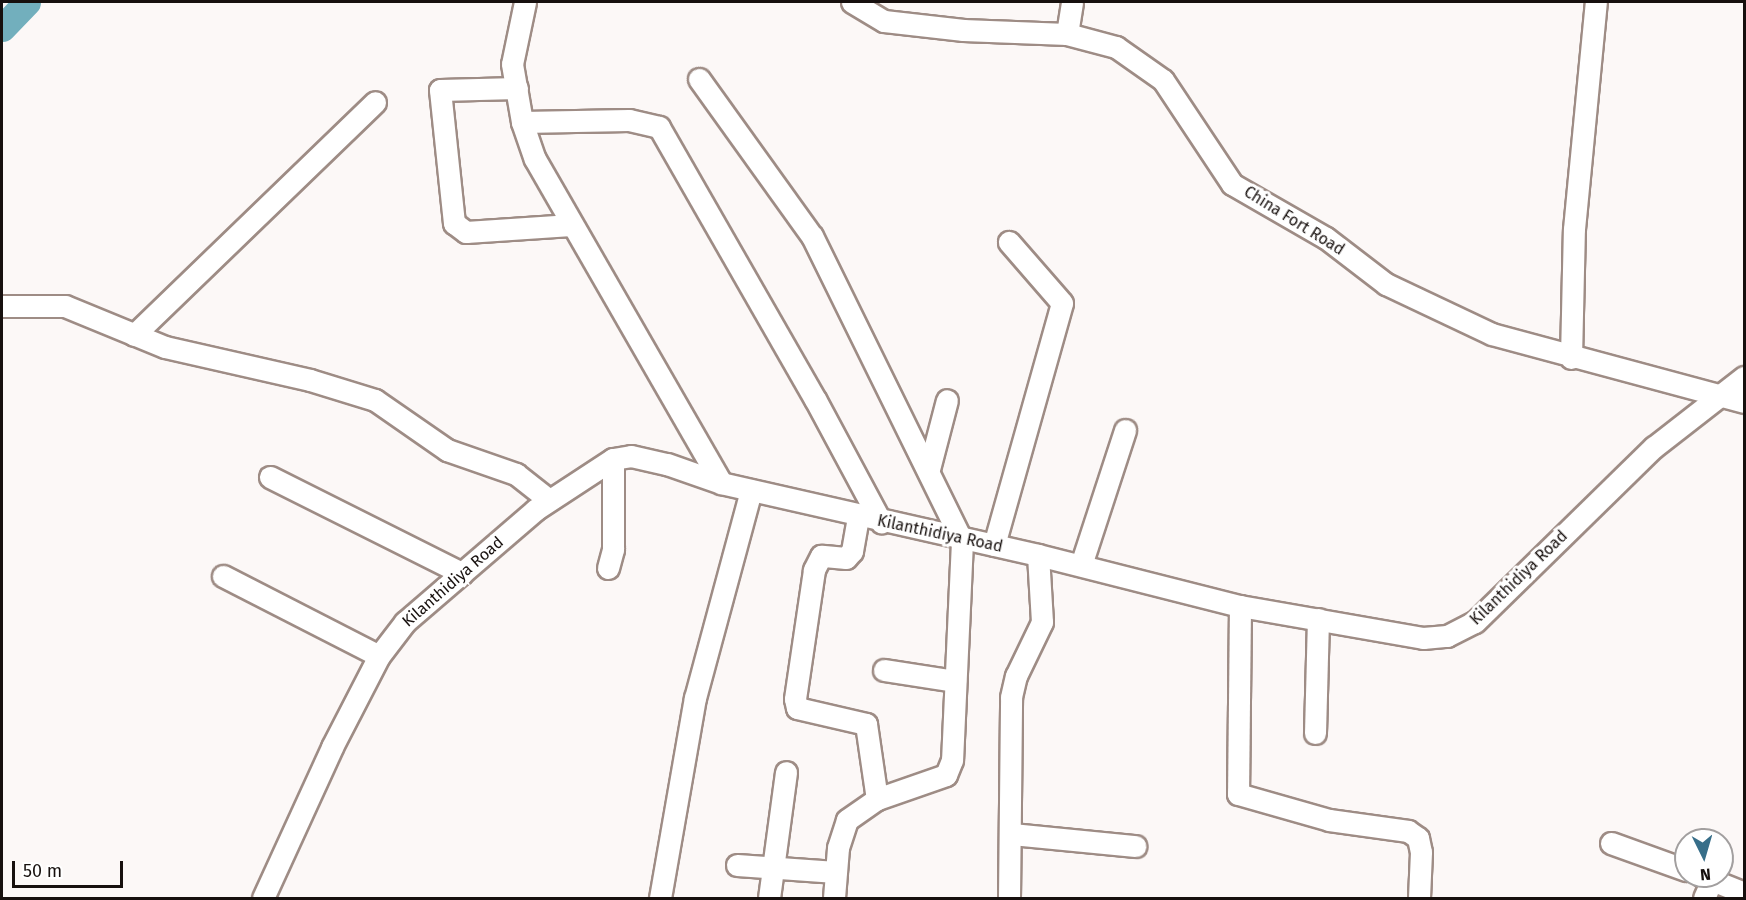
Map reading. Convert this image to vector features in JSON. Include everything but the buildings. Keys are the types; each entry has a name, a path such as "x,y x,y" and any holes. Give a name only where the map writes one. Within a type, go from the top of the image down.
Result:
{"street":[{"path":"525,2 512,64 522,122 535,159 721,483"},
{"name":"China Fort Road","path":"852,2 884,21 963,30 1067,34 1116,47 1162,80 1232,184 1326,238 1386,284 1492,334 1571,358 1744,402"},
{"path":"1067,34 1072,2"},
{"path":"1571,358 1575,229 1596,2"},
{"path":"699,79 812,236 929,469 962,541 952,760 946,775 877,799 847,820 838,848 834,898"},
{"path":"517,88 440,90 454,223 466,232 571,225"},
{"path":"134,335 375,102"},
{"path":"522,122 629,120 659,127 810,389 881,522"},
{"path":"994,545 1062,303 1009,242"},
{"path":"2,306 65,306 165,347 310,380 375,400 447,450 516,474 549,500"},
{"name":"Kilanthidiya Road","path":"263,898 305,802 379,656 405,622 549,500 613,459 631,456 721,483 858,517 1081,565 1240,606 1423,638 1447,636 1465,629 1654,447 1717,395 1744,377"},
{"path":"929,469 947,400"},
{"path":"1081,565 1125,430"},
{"path":"608,567 613,549 613,459"},
{"path":"270,477 462,573"},
{"path":"660,898 695,698 751,490"},
{"path":"858,517 852,551 846,558 821,556 814,570 795,699 797,708 866,724 877,799"},
{"path":"1009,898 1012,834 1011,697 1016,676 1042,622 1038,555"},
{"path":"223,576 379,656"},
{"path":"1240,606 1238,794 1329,820 1408,831 1418,838 1421,852 1419,898"},
{"path":"1315,733 1318,619"},
{"path":"884,670 955,681"},
{"path":"769,898 770,868 786,772"},
{"path":"1012,834 1136,846"},
{"path":"1611,843 1674,866"},
{"path":"737,865 836,872"},
{"path":"1719,888 1744,894"}],"waterway":[{"path":"2,28 27,2"}]}
